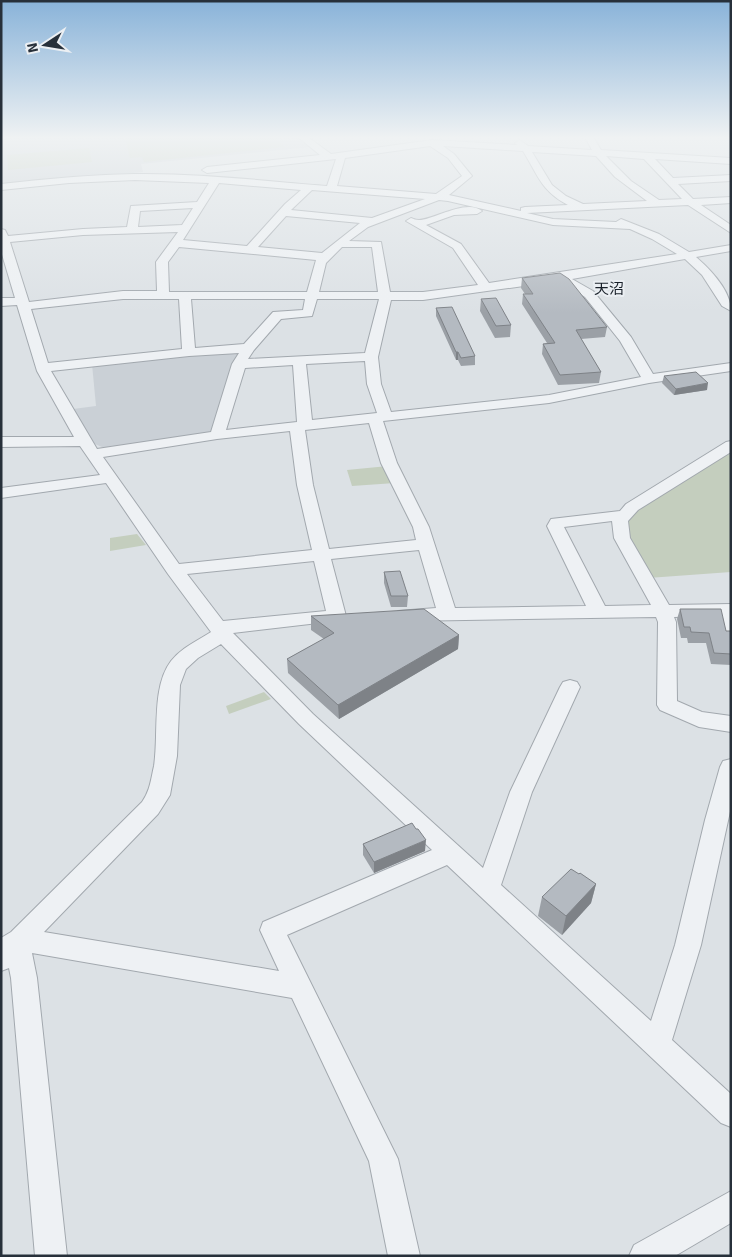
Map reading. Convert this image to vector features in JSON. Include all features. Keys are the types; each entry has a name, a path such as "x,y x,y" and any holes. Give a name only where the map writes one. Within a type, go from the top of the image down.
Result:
{"street":[{"path":"163,294 162,262 206,196"},
{"path":"251,249 301,196"},
{"path":"422,196 440,197 533,219 573,225 633,226"},
{"path":"560,196 580,207 633,226 665,241 707,273 722,300 731,307"},
{"path":"646,196 658,204"},
{"path":"684,196 690,202 731,230"},
{"path":"217,435 239,364 248,348 277,315 308,312 320,262 362,226 440,197"},
{"path":"418,224 453,212 731,200"},
{"path":"132,229 136,208 200,205"},
{"path":"284,213 374,222"},
{"path":"397,214 457,246 485,286"},
{"path":"186,228 132,229 2,237 43,368 54,391 110,478 174,570 220,631 306,719 731,1113"},
{"path":"176,243 325,257"},
{"path":"341,244 377,244 384,296 382,313 371,357 380,418 389,463 421,527 446,614"},
{"path":"1,302 23,304 163,294 423,296 561,277 731,248"},
{"path":"561,277 589,294 626,340 650,379"},
{"path":"185,294 190,352"},
{"path":"43,368 190,352 248,348"},
{"path":"239,364 371,357"},
{"path":"7,950 159,795 166,756 170,685 178,666 191,653 220,631 345,616 321,553 305,485 299,361"},
{"path":"1,442 89,447 217,435 549,399 650,379 731,367"},
{"path":"731,445 632,507 620,520 622,538 663,611 667,622 667,705 699,719 731,724"},
{"path":"1,493 110,478"},
{"path":"598,611 555,526 557,522 624,515"},
{"path":"174,570 321,553 425,544"},
{"path":"391,615 728,610 731,629"},
{"path":"488,889 521,792 570,687"},
{"path":"657,1044 688,945 716,820 731,767"},
{"path":"404,1256 384,1159 310,1007 298,987 272,930 450,853"},
{"path":"7,950 38,942 298,987"},
{"path":"7,950 24,978 50,1256"},
{"path":"645,1256 731,1206"}],"shaded area":[{"path":"240,350 216,428 210,434 111,449 95,444 73,409 96,406 92,364"}],"green space":[{"path":"731,450 731,572 648,578 627,532 628,517 636,506 673,489"},
{"path":"388,466 395,483 352,486 347,470"},
{"path":"137,534 146,545 110,551 110,538"},
{"path":"264,692 271,699 229,714 226,706"}],"building":[{"path":"560,273 569,279 607,327 576,330 601,372 560,375 543,344 555,343 523,294 533,294 522,278"},
{"path":"496,298 511,325 496,326 481,299"},
{"path":"452,307 475,356 461,358 458,352 456,352 436,308"},
{"path":"696,372 708,383 676,389 664,376"},
{"path":"400,571 408,596 391,596 384,572"},
{"path":"424,609 459,635 338,705 287,659 334,633 311,616"},
{"path":"680,609 721,609 726,631 731,632 731,654 714,653 709,633 691,632 690,627 684,627"},
{"path":"412,823 426,840 374,862 363,844"},
{"path":"571,869 596,884 566,916 542,897"}],"district":[{"name":"天沼","path":"609,289"}]}
